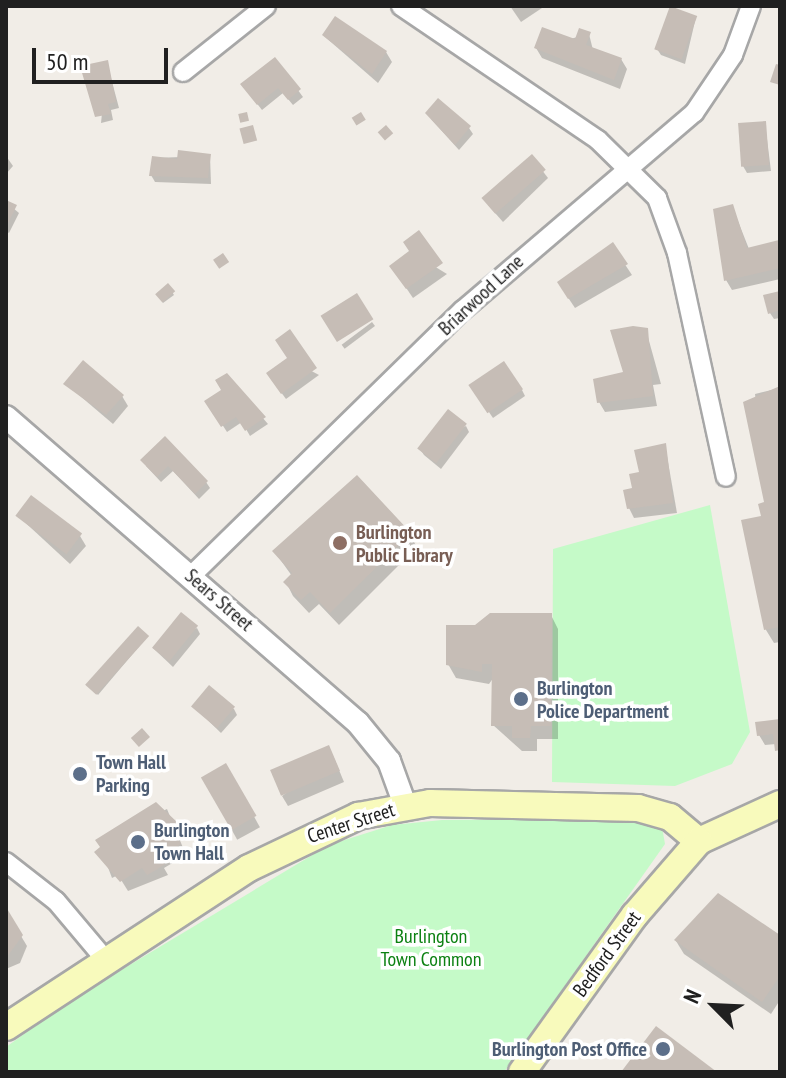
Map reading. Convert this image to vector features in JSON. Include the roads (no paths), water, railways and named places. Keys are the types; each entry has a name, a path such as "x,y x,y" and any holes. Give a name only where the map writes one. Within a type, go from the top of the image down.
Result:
{"main road":[{"path":"699,841 780,804"},
{"name":"Center Street","path":"6,1027 104,958 283,848 405,805 650,809 699,841"},
{"name":"Bedford Street","path":"522,1072 635,915 699,841"}],"street":[{"path":"183,72 266,6"},
{"path":"401,6 630,167 671,230 726,477"},
{"name":"Briarwood Lane","path":"192,575 463,310 705,100 751,6"},
{"name":"Sears Street","path":"6,417 192,575 371,736 405,805"},
{"path":"6,862 56,901 104,958"}],"place":[{"name":"Burlington Public Library","path":"340,543"},
{"name":"Burlington Police Department","path":"521,699"},
{"name":"Town Hall Parking","path":"80,774"},
{"name":"Burlington Town Hall","path":"138,842"},
{"name":"Burlington Post Office","path":"663,1049"}],"park label":[{"name":"Burlington Town Common","path":"431,948"}]}
